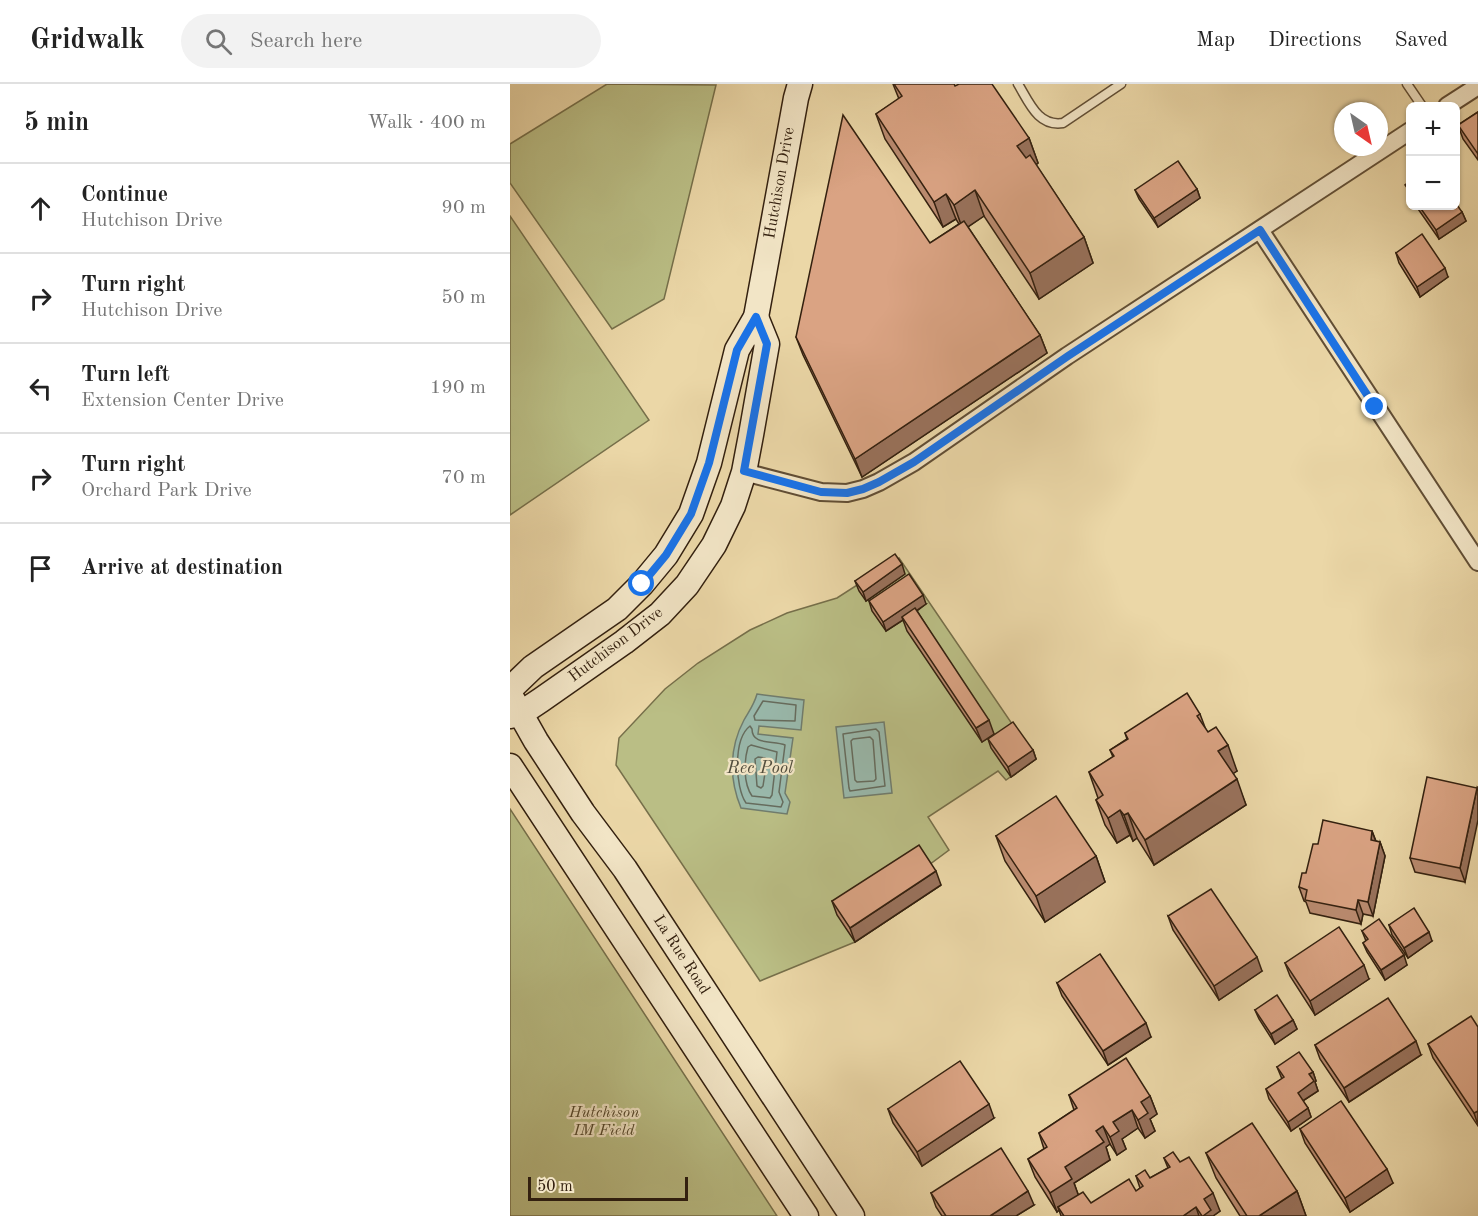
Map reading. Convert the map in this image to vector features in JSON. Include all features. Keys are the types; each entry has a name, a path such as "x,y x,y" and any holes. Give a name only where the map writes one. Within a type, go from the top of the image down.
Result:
{"main road":[{"name":"Hutchison Drive","path":"510,688 533,667 617,609 666,555 691,514 709,463 737,350 756,317 800,84"},
{"name":"Hutchison Drive","path":"513,708 616,648 660,615 687,585 714,545 733,506 744,471 767,344 756,317"},
{"name":"La Rue Road","path":"513,708 583,813 631,879 852,1216"},
{"path":"510,766 806,1216"}],"street":[{"path":"1453,102 1478,86"},
{"path":"744,471 821,492 847,493 879,482 914,462 1068,356 1406,134"},
{"path":"1260,230 1478,562"}],"lane":[{"path":"1018,84 1040,118 1052,124 1063,123 1121,84"},
{"path":"1407,84 1419,102"}],"green space":[{"path":"607,84 716,85 664,299 612,329 510,183 510,144"},
{"path":"510,216 649,420 510,515"},
{"path":"899,558 1036,759 1006,780 998,771 928,817 949,850 929,865 941,885 855,942 760,981 616,765 619,738 665,689 698,663 750,630 787,613 837,598"},
{"name":"Hutchison IM Field","path":"510,809 777,1216 510,1216"}],"water":[{"name":"Rec Pool","path":"757,694 804,700 801,730 759,726 758,734 793,738 785,793 790,802 787,814 741,808 734,786 732,764 736,741"},
{"path":"884,722 892,793 844,798 836,727"}],"building":[{"path":"894,84 954,84 955,86 992,84 1029,138 1017,146 1026,158 1030,155 1084,237 1030,273 975,190 954,205 946,194 934,202 876,114 902,96"},
{"path":"1478,112 1478,154 1460,128 1460,124"},
{"path":"843,115 930,243 964,221 1040,335 855,459 796,337"},
{"path":"1178,161 1197,189 1154,218 1135,190"},
{"path":"1460,209 1462,212 1436,230 1422,210"},
{"path":"1422,234 1445,268 1417,287 1396,253"},
{"path":"895,554 902,564 863,592 855,581"},
{"path":"909,574 923,595 883,622 869,601"},
{"path":"915,608 989,720 976,728 902,617"},
{"path":"1187,693 1200,714 1197,716 1208,732 1216,727 1228,745 1218,751 1237,779 1145,840 1128,813 1124,815 1120,810 1108,818 1096,800 1103,795 1089,772 1114,756 1110,750 1128,739 1125,733"},
{"path":"1013,722 1033,750 1008,767 988,739"},
{"path":"1427,777 1477,788 1460,868 1410,858"},
{"path":"1056,796 1096,856 1036,896 996,836"},
{"path":"1323,820 1372,831 1371,840 1380,842 1368,902 1358,900 1356,910 1305,900 1307,890 1299,887 1302,873 1306,873 1313,844 1318,844"},
{"path":"919,845 936,871 850,928 832,901"},
{"path":"1211,889 1257,957 1214,986 1168,916"},
{"path":"1414,908 1429,932 1404,948 1389,925"},
{"path":"1379,919 1404,955 1381,970 1363,943 1368,939 1362,931"},
{"path":"1339,927 1364,965 1310,1001 1285,963"},
{"path":"1100,954 1146,1023 1103,1051 1057,983"},
{"path":"1277,995 1293,1020 1271,1034 1255,1010"},
{"path":"1388,998 1416,1041 1344,1088 1315,1045"},
{"path":"1471,1016 1478,1027 1478,1111 1474,1113 1428,1044"},
{"path":"1299,1052 1313,1072 1309,1074 1314,1081 1298,1093 1308,1108 1288,1122 1266,1089 1284,1077 1277,1067"},
{"path":"1126,1058 1150,1096 1141,1102 1148,1113 1138,1120 1132,1110 1113,1122 1119,1131 1110,1137 1103,1126 1096,1131 1104,1142 1065,1167 1072,1179 1050,1193 1028,1159 1047,1147 1039,1133 1077,1108 1069,1095"},
{"path":"960,1061 989,1104 917,1152 888,1109"},
{"path":"1341,1101 1387,1169 1345,1198 1300,1129"},
{"path":"1252,1123 1297,1191 1259,1216 1247,1216 1206,1153"},
{"path":"1001,1148 1028,1191 990,1216 946,1216 931,1193"},
{"path":"1173,1152 1180,1162 1189,1157 1213,1193 1204,1199 1211,1210 1203,1216 1196,1207 1183,1216 1064,1216 1058,1207 1083,1192 1091,1203 1129,1179 1136,1191 1143,1186 1136,1176 1145,1170 1150,1178 1170,1167 1164,1158"}],"route":[{"path":"642,584 666,555 691,514 709,463 737,350 756,317 767,344 744,471 821,492 847,493 863,489 914,462 1068,356 1260,230 1375,407"}]}
